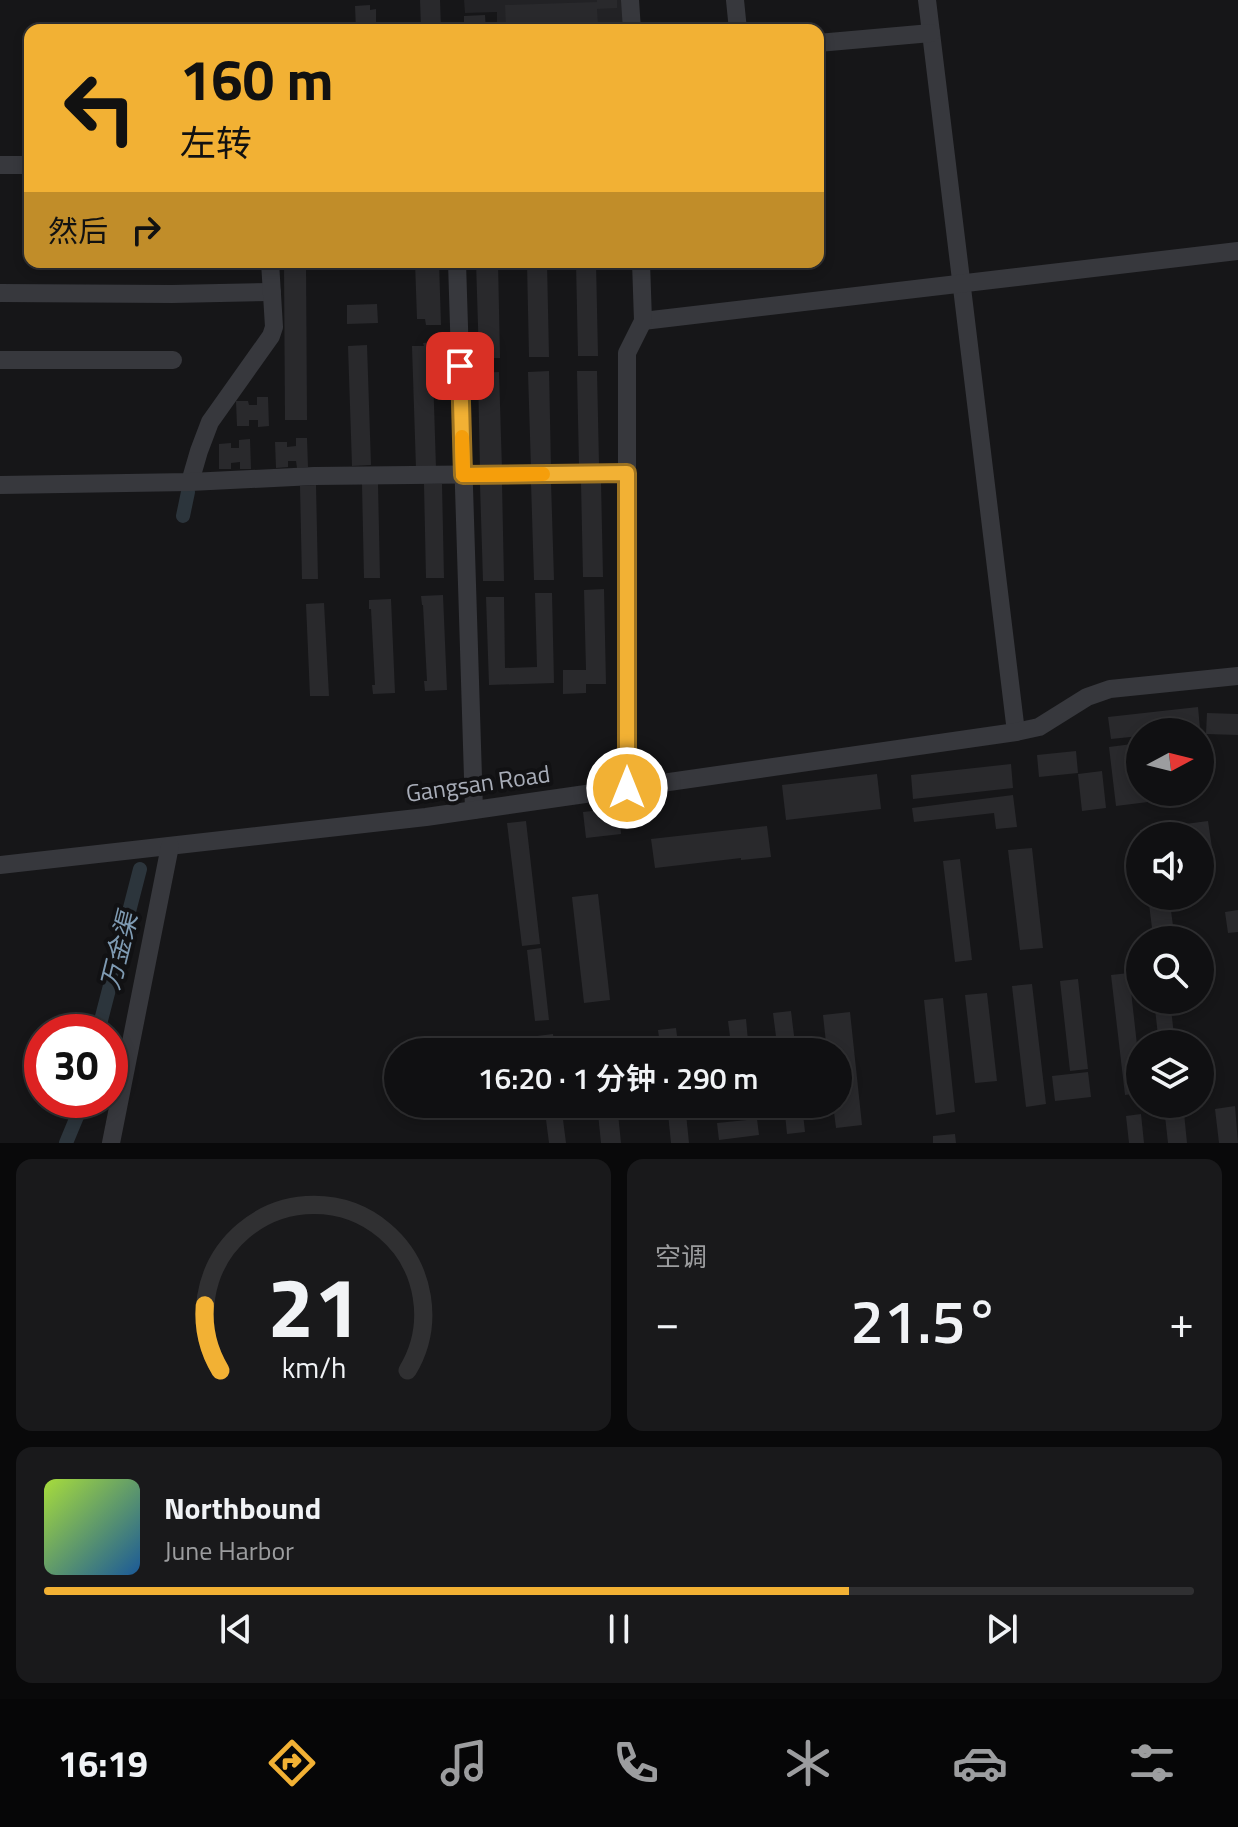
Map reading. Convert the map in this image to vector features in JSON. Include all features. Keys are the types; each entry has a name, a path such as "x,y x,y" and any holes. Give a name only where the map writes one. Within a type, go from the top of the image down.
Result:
{"street":[{"path":"630,0 632,24"},
{"path":"735,0 737,24"},
{"path":"927,0 1016,732"},
{"path":"824,42 931,33"},
{"path":"0,165 24,165"},
{"path":"643,321 1238,251"},
{"path":"190,482 210,422 271,336 274,327 270,268"},
{"path":"457,268 474,810"},
{"path":"627,788 627,353 643,321 641,268"},
{"path":"0,293 272,292"},
{"path":"0,360 173,360"},
{"path":"0,485 190,482 314,476 627,473"},
{"name":"Gangsan Road","path":"0,865 474,810 1016,732 1039,727 1087,697 1110,689 1238,676"},
{"path":"111,1143 170,846"}],"shaded area":[{"path":"464,0 623,0 625,24 497,24 497,12 465,13"}],"building":[{"path":"420,0 440,0 441,24 421,24"},
{"path":"617,0 617,8 597,9 598,24 506,24 505,5"},
{"path":"370,5 370,10 376,9 376,24 356,24 355,6"},
{"path":"485,15 486,24 464,24 464,16"},
{"path":"284,268 306,268 307,420 285,420"},
{"path":"415,268 439,268 441,325 426,325 425,319 417,319"},
{"path":"476,268 498,268 500,358 479,358"},
{"path":"527,268 547,268 549,357 529,357"},
{"path":"576,268 596,268 598,356 578,356"},
{"path":"377,304 378,323 347,324 347,305"},
{"path":"432,342 436,468 416,469 412,346"},
{"path":"367,345 371,465 352,466 348,346"},
{"path":"549,371 551,469 531,469 528,372"},
{"path":"577,371 597,371 599,465 579,466"},
{"path":"499,372 502,470 480,471 478,373"},
{"path":"257,397 268,397 269,426 258,427 258,420 249,420 249,426 237,426 236,401 257,405"},
{"path":"296,438 307,438 308,467 297,468 296,461 288,461 288,467 276,468 275,442 287,442 287,447 296,446"},
{"path":"250,439 251,469 240,469 240,462 231,463 231,469 219,469 219,444 231,443 231,448 239,448 239,440"},
{"path":"531,482 551,482 554,580 534,580"},
{"path":"581,482 601,482 603,577 583,577"},
{"path":"502,483 504,581 483,581 480,484"},
{"path":"362,484 378,484 380,578 364,578"},
{"path":"424,484 442,484 444,578 426,578"},
{"path":"316,485 318,579 302,579 300,486"},
{"path":"604,589 606,684 586,684 586,693 563,694 563,670 586,670 584,590"},
{"path":"535,593 552,593 554,683 489,685 486,597 504,597 505,668 537,667"},
{"path":"443,595 447,690 425,691 424,681 427,681 421,596"},
{"path":"391,599 395,693 373,694 369,600"},
{"path":"324,603 329,696 310,696 306,604"},
{"path":"1198,707 1199,718 1126,718 1126,737 1111,739 1108,717"},
{"path":"1207,713 1238,714 1238,735 1214,734 1214,718 1207,718"},
{"path":"1126,745 1126,805 1116,806 1109,747"},
{"path":"1076,751 1078,773 1039,777 1037,755"},
{"path":"1011,764 1013,788 913,799 911,775"},
{"path":"1102,771 1106,808 1082,811 1078,774"},
{"path":"877,774 881,809 786,820 782,785"},
{"path":"1013,795 1017,827 996,829 994,813 914,822 912,808"},
{"path":"619,808 621,834 586,838 583,812"},
{"path":"526,821 540,944 522,946 507,823"},
{"path":"767,826 771,857 655,868 651,839"},
{"path":"1032,848 1043,948 1020,950 1008,850"},
{"path":"960,859 972,960 955,962 943,861"},
{"path":"598,894 610,1000 584,1003 572,897"},
{"path":"1150,910 1171,910 1173,926 1152,926"},
{"path":"1238,910 1238,932 1228,933 1225,912"},
{"path":"541,948 549,1020 535,1021 527,950"},
{"path":"1126,973 1126,1014 1134,1014 1135,1030 1126,1030 1125,1095 1111,975"},
{"path":"1078,979 1088,1069 1070,1071 1060,981"},
{"path":"1032,984 1046,1104 1026,1107 1012,986"},
{"path":"987,993 997,1081 975,1083 965,995"},
{"path":"943,998 955,1112 936,1115 924,1000"},
{"path":"791,1011 794,1038 776,1038 773,1013"},
{"path":"850,1012 862,1125 836,1128 835,1118 852,1118 852,1038 825,1038 823,1015"},
{"path":"1156,1014 1172,1014 1173,1030 1157,1030"},
{"path":"746,1019 748,1038 730,1038 728,1021"},
{"path":"676,1028 677,1038 659,1038 658,1030"},
{"path":"553,1034 553,1038 537,1038"},
{"path":"1088,1072 1091,1097 1055,1101 1052,1076"},
{"path":"1235,1106 1238,1143 1219,1143 1215,1109"},
{"path":"546,1118 563,1118 566,1143 549,1143"},
{"path":"598,1118 618,1118 621,1143 601,1143"},
{"path":"668,1118 686,1118 689,1143 671,1143"},
{"path":"785,1118 804,1118 805,1132 787,1134"},
{"path":"1126,1118 1141,1118 1144,1143 1129,1143"},
{"path":"1165,1118 1184,1118 1187,1143 1168,1143"},
{"path":"757,1119 759,1135 719,1140 717,1123"},
{"path":"955,1134 956,1143 933,1143 933,1136"}],"waterway":[{"name":"万金渠","path":"183,516 188,492"},
{"name":"万金渠","path":"103,1014 140,869"},
{"name":"万金渠","path":"66,1143 76,1118"}],"slow traffic":[{"path":"462,437 463,475 543,474"}],"route":[{"path":"460,366 463,475 627,473 627,788"}]}
